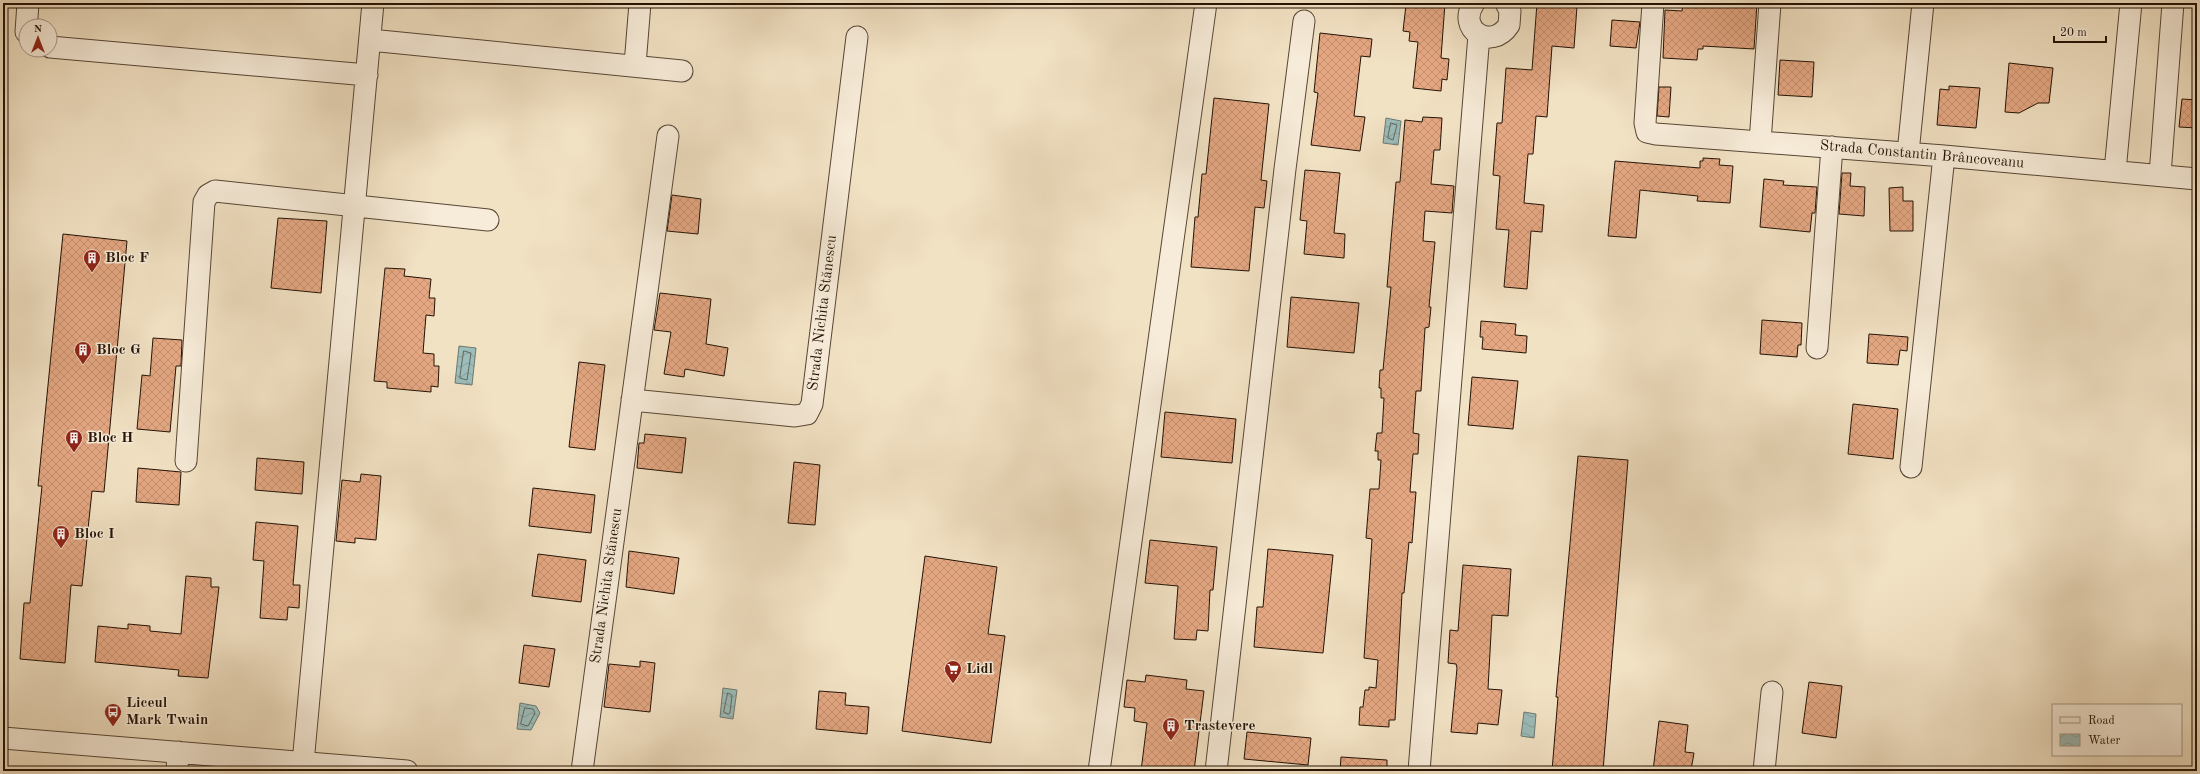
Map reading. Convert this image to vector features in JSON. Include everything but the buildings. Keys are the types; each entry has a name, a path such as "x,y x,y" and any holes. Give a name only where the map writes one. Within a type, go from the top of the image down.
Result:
{"street":[{"path":"27,18 28,3"},
{"path":"304,763 370,40 372,3"},
{"path":"635,65 640,3"},
{"path":"1099,771 1206,3"},
{"path":"1419,771 1479,35 1470,22 1469,15 1474,3"},
{"path":"1479,35 1492,37 1505,31 1511,18 1510,11 1506,3"},
{"name":"Strada Constantin Brâncoveanu","path":"1653,3 1645,123 1647,132 1656,134 1944,156 2197,179"},
{"path":"1760,142 1770,3"},
{"path":"1908,153 1923,3"},
{"path":"2115,171 2131,3"},
{"path":"2160,175 2173,3"},
{"path":"1216,771 1284,177 1304,21"},
{"name":"Strada Nichita Stănescu","path":"632,400 795,416 807,414 812,404 857,37"},
{"path":"370,40 635,65 682,71"},
{"path":"58,47 366,75"},
{"name":"Strada Nichita Stănescu","path":"582,771 668,136"},
{"path":"1817,348 1832,147"},
{"path":"1911,468 1944,156"},
{"path":"186,461 204,202 208,195 215,191 488,220"},
{"path":"1764,771 1772,692"},
{"path":"3,738 177,762 304,763 407,771"}],"water":[{"path":"1386,118 1401,121 1398,145 1383,143"},
{"path":"459,346 476,348 472,385 455,383"},
{"path":"723,688 737,690 733,719 720,717"},
{"path":"520,703 536,706 540,713 531,730 517,729"},
{"path":"1524,712 1536,714 1534,738 1521,736"}],"place":[{"name":"Bloc F","path":"92,273"},
{"name":"Bloc G","path":"83,365"},
{"name":"Bloc H","path":"74,453"},
{"name":"Bloc I","path":"61,549"},
{"name":"Lidl","path":"953,684"},
{"name":"Liceul Mark Twain","path":"113,727"},
{"name":"Trastevere","path":"1171,741"}]}
